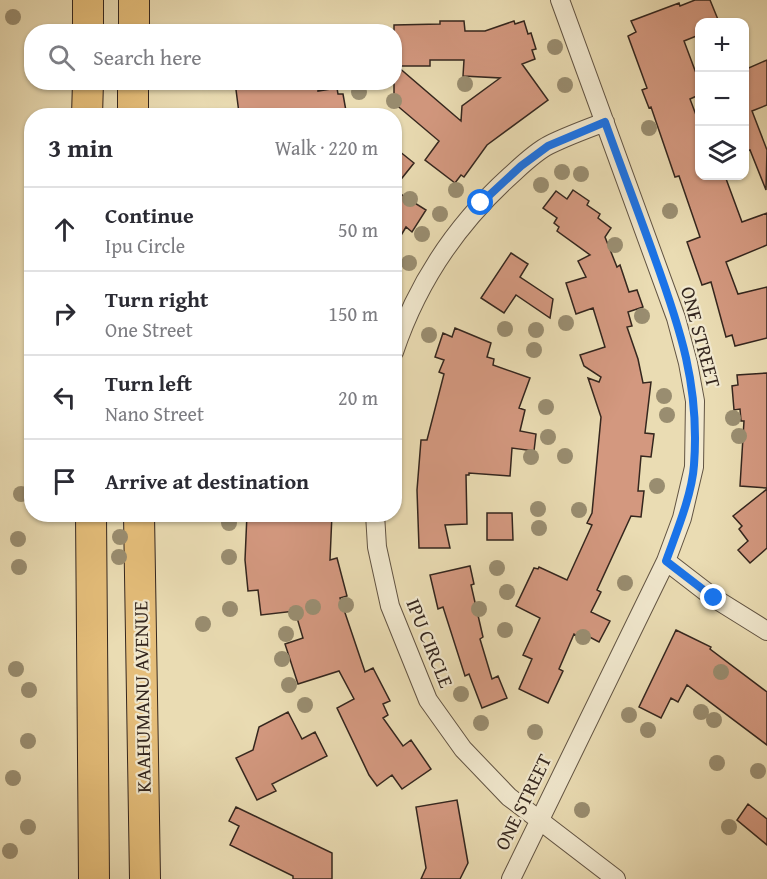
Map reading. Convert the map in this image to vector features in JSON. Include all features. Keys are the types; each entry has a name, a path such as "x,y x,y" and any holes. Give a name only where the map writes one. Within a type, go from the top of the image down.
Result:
{"main road":[{"path":"88,0 88,24"},
{"path":"134,0 134,24"},
{"path":"87,108 88,90"},
{"path":"133,108 134,90"},
{"path":"91,522 94,879"},
{"name":"KAAHUMANU AVENUE","path":"139,522 145,879"}],"street":[{"name":"ONE STREET","path":"510,879 666,561 682,518 694,467 695,401 676,318 560,0"},
{"path":"402,332 415,300 440,257 481,203 521,166 548,146 605,122"},
{"name":"IPU CIRCLE","path":"375,522 377,547 390,606 428,700 463,749 508,797 616,879"},
{"path":"666,561 714,598 767,631"}],"building":[{"path":"695,0 710,0 717,18 695,18 695,37 684,41 695,70 695,97 690,99 695,112 695,180 726,180 742,222 767,213 767,245 726,262 738,294 767,287 767,338 735,346 732,335 726,337 711,282 702,285 687,242 700,237 679,176 675,177 651,107 649,108 642,90 647,88 628,36 636,32 631,21 679,3 680,6"},
{"path":"464,21 465,31 485,31 514,21 515,24 524,21 528,34 531,33 536,49 532,50 535,59 522,64 548,100 487,145 464,177 461,175 455,183 425,160 439,141 394,103 394,90 402,90 402,70 461,121 462,106 500,78 463,76 464,60 430,60 430,66 402,66 402,25"},
{"path":"767,60 767,105 752,111 767,150 766,190 749,150 749,68"},
{"path":"236,90 337,90 338,94 343,94 345,108 238,108"},
{"path":"402,153 414,163 402,178"},
{"path":"573,190 589,201 587,205 600,214 598,218 611,228 605,237 617,267 620,265 629,292 637,290 643,307 628,312 632,326 627,327 643,383 651,382 645,433 654,434 651,457 641,456 638,491 644,491 641,517 631,516 597,590 601,592 591,612 610,621 599,642 582,633 579,637 574,634 559,669 563,671 548,703 519,689 532,659 523,655 540,618 516,606 534,568 539,567 567,580 592,525 587,523 592,513 601,417 588,378 599,382 601,377 584,366 580,355 605,347 593,308 576,314 566,283 586,277 578,261 590,255 557,231 559,227 554,223 557,218 543,208 556,191 567,199"},
{"path":"402,195 426,210 412,232 406,227 402,234"},
{"path":"511,253 528,264 520,277 553,299 550,318 516,295 504,313 481,298"},
{"path":"455,328 491,343 487,357 494,359 493,365 530,378 519,408 525,410 520,431 536,434 534,451 512,448 510,476 469,473 466,475 467,524 445,525 450,548 419,548 417,490 421,440 427,440 444,374 439,372 444,360 435,357 443,333 452,337"},
{"path":"767,373 767,488 740,486 744,421 741,421 740,409 734,410 732,386 738,385 737,375"},
{"path":"767,489 767,548 750,563 738,550 748,541 739,529 742,526 733,516"},
{"path":"487,513 512,513 513,540 487,540"},
{"path":"247,522 332,522 330,560 337,558 347,596 340,598 365,672 373,668 390,701 383,704 388,715 383,718 403,746 411,740 431,769 402,789 392,775 377,786 369,775 337,708 354,699 339,671 298,684 285,644 303,638 295,611 261,615 258,590 248,591 245,560"},
{"path":"470,566 474,584 471,585 483,637 480,639 492,679 498,676 507,698 482,708 469,674 465,676 443,607 438,609 430,575"},
{"path":"676,630 711,647 710,649 767,692 767,745 687,685 678,702 671,698 661,718 639,707"},
{"path":"288,712 302,739 315,732 327,756 272,784 276,791 257,800 236,758 253,750 259,727"},
{"path":"457,800 468,863 460,879 421,879 426,868 416,807"},
{"path":"748,804 767,819 767,845 737,820"},
{"path":"236,807 332,853 332,879 293,879 293,876 230,845 239,826 229,821"}],"route":[{"path":"481,203 521,166 548,146 605,122 676,318 695,401 694,467 682,518 666,561 714,598"}]}
